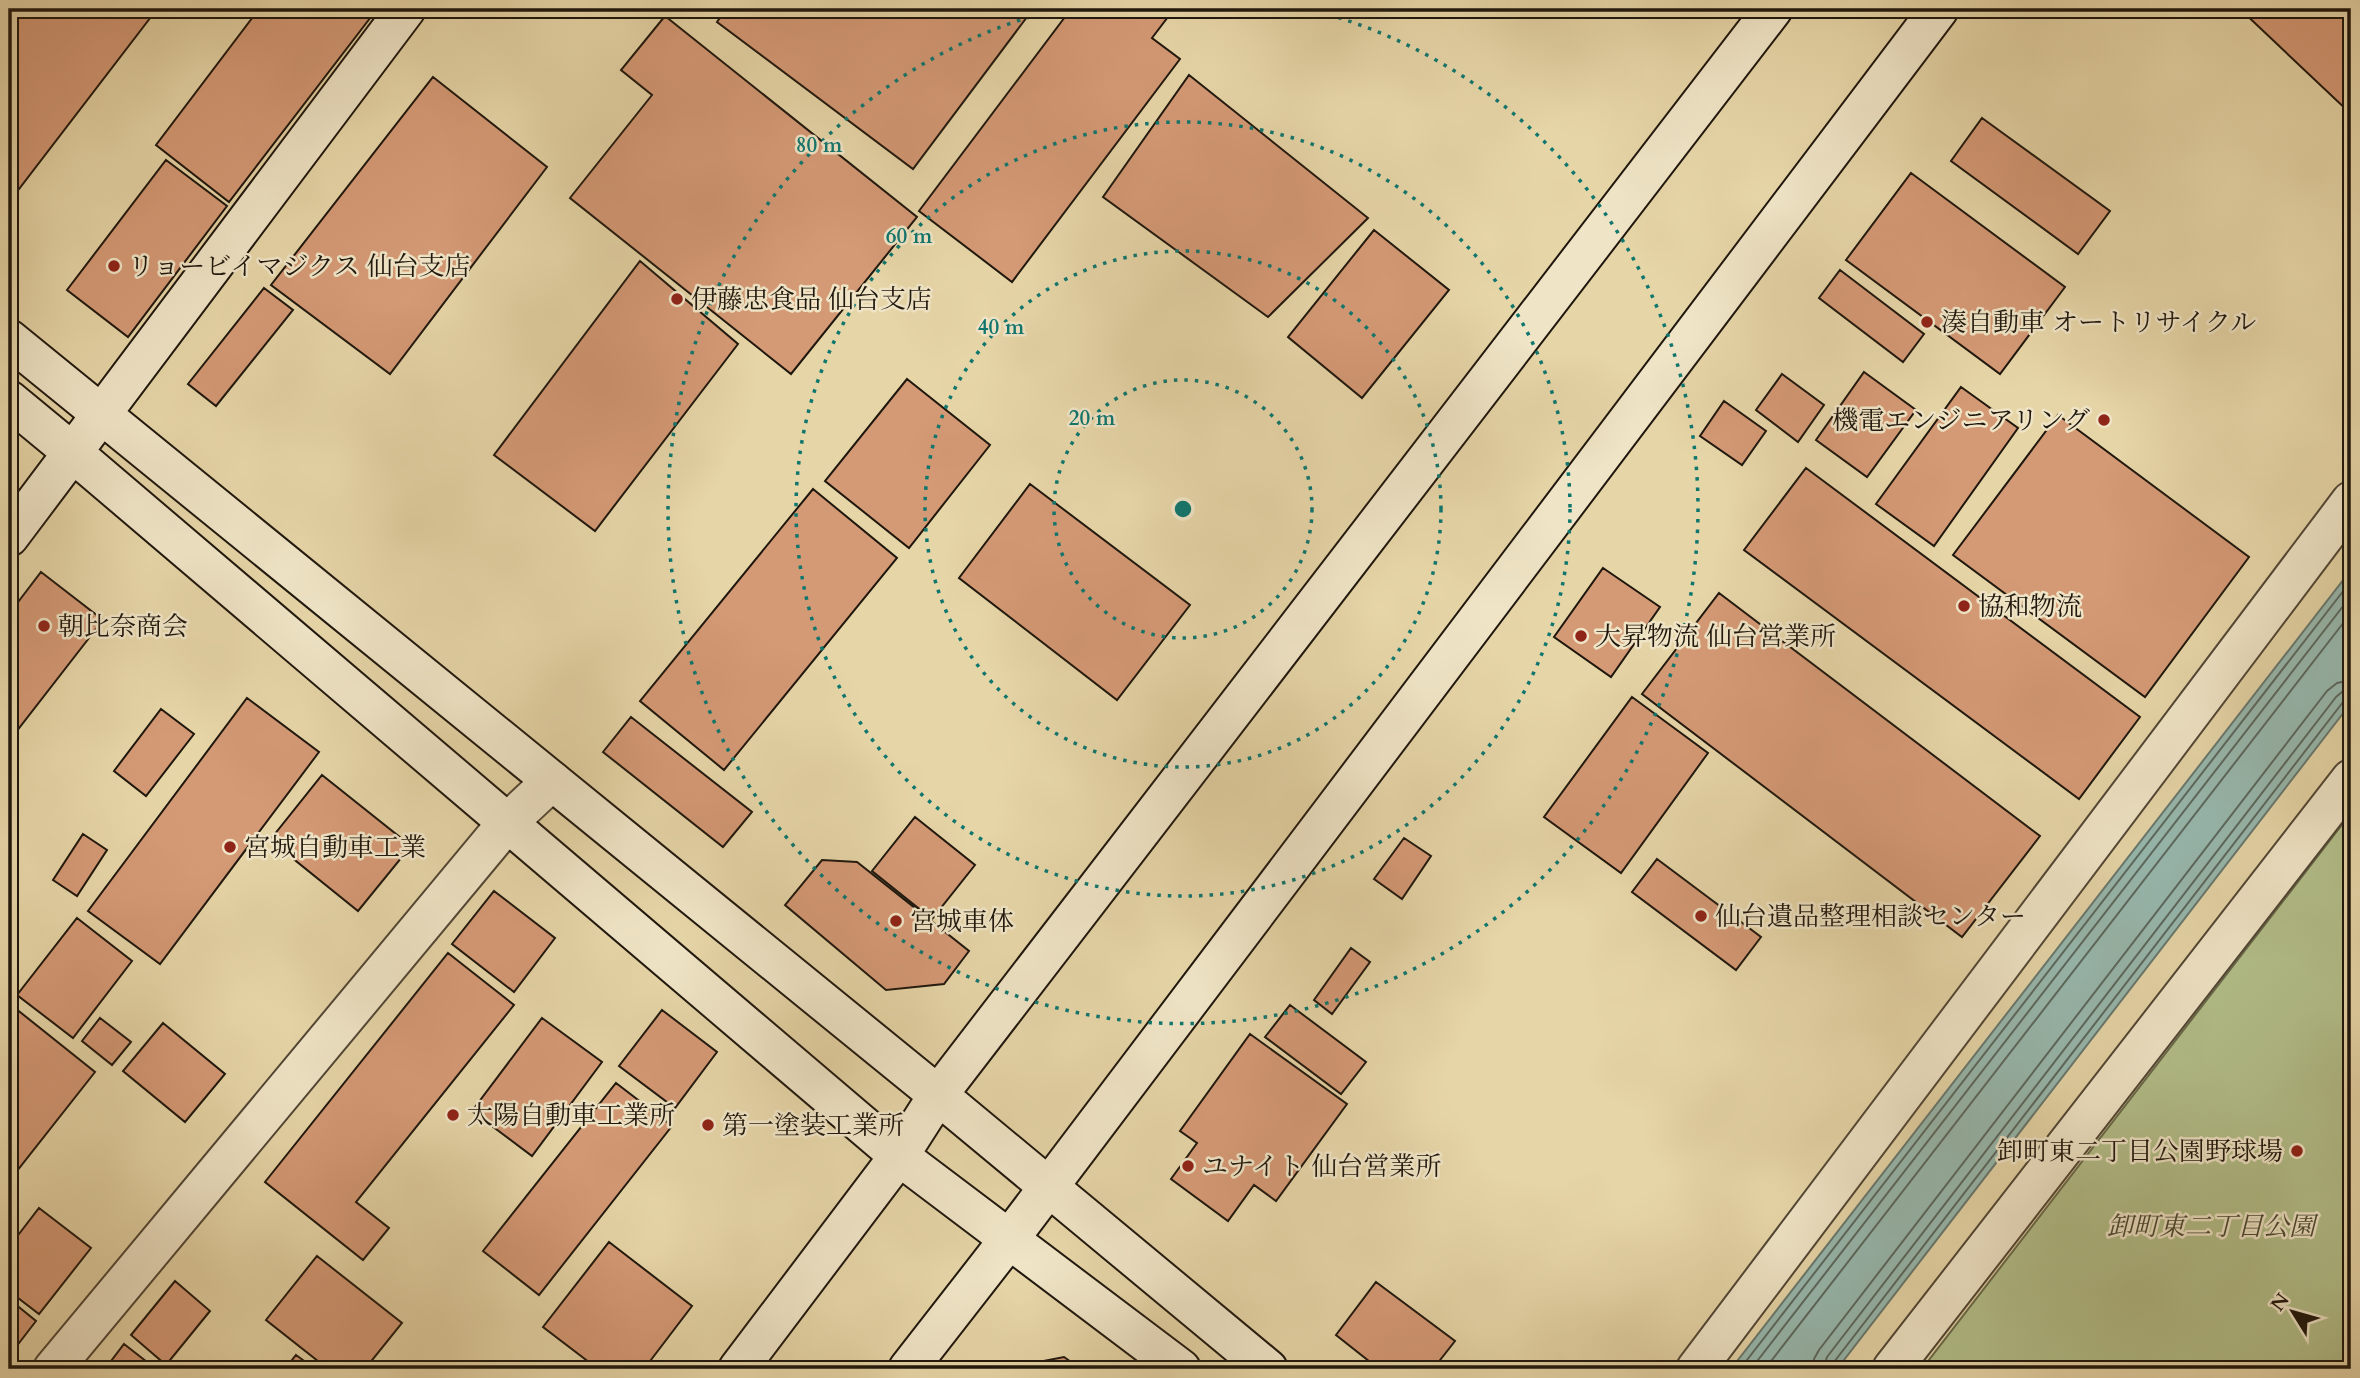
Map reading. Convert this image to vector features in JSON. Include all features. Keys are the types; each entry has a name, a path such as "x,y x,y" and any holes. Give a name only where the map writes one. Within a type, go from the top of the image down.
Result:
{"street":[{"path":"9,537 406,9"},
{"path":"738,1369 899,1156 938,1095 1773,9"},
{"path":"908,1369 1010,1238 1939,9"},
{"path":"9,339 938,1095 1268,1369"},
{"path":"9,400 899,1156 1181,1369"},
{"path":"1696,1369 2351,501"},
{"path":"1892,1369 2351,779"},
{"path":"53,1369 507,823 552,781"}],"green space":[{"name":"卸町東二丁目公園","path":"2351,813 2351,1369 1922,1369"}],"water":[{"path":"2351,570 2351,703 1837,1369 1731,1369"}],"building":[{"path":"9,9 157,9 9,202"},
{"path":"259,9 377,9 229,202 156,145"},
{"path":"726,9 1033,9 913,169 717,22"},
{"path":"1071,9 1174,9 1152,38 1180,59 1012,282 919,211"},
{"path":"2240,9 2351,9 2351,114"},
{"path":"665,16 917,217 791,374 570,198 652,95 621,70"},
{"path":"1189,75 1368,218 1268,317 1103,197"},
{"path":"433,77 547,167 390,374 271,285"},
{"path":"1982,118 2110,211 2078,254 1951,161"},
{"path":"166,160 227,206 128,337 67,290"},
{"path":"1911,173 2065,287 2000,374 1846,260"},
{"path":"1374,230 1449,290 1362,398 1288,337"},
{"path":"640,261 738,344 595,531 494,455"},
{"path":"1840,270 1924,334 1903,362 1819,298"},
{"path":"264,288 293,310 216,406 188,384"},
{"path":"1864,372 1916,410 1867,477 1816,440"},
{"path":"1782,374 1824,405 1798,442 1756,410"},
{"path":"907,379 990,445 909,548 825,481"},
{"path":"1961,387 2018,428 1934,546 1876,504"},
{"path":"1724,401 1766,431 1742,465 1700,436"},
{"path":"2058,415 2249,557 2145,697 1953,555"},
{"path":"1806,468 2140,717 2079,799 1744,550"},
{"path":"1030,484 1190,605 1117,700 959,578"},
{"path":"813,489 897,558 724,770 640,701"},
{"path":"1603,568 1660,607 1611,677 1554,637"},
{"path":"41,572 103,620 9,741 9,614"},
{"path":"1719,593 2040,836 1962,937 1642,694"},
{"path":"1632,697 1708,753 1621,873 1544,817"},
{"path":"247,698 319,752 160,964 88,911"},
{"path":"161,709 194,734 146,796 114,771"},
{"path":"631,717 752,812 723,847 603,752"},
{"path":"322,775 411,846 358,911 270,840"},
{"path":"915,817 975,865 932,919 872,871"},
{"path":"83,834 107,850 77,896 53,880"},
{"path":"1404,838 1431,856 1402,899 1374,879"},
{"path":"1657,859 1761,937 1736,970 1632,892"},
{"path":"822,860 857,862 969,951 944,984 886,990 785,905"},
{"path":"494,891 555,938 514,992 452,944"},
{"path":"77,918 132,961 73,1038 17,995"},
{"path":"1351,948 1370,962 1332,1014 1314,1000"},
{"path":"448,953 514,1005 356,1202 389,1228 363,1260 265,1182"},
{"path":"10,1004 95,1072 9,1181 9,1006"},
{"path":"1290,1005 1366,1062 1341,1094 1265,1037"},
{"path":"662,1010 717,1052 675,1108 619,1066"},
{"path":"100,1018 131,1042 112,1065 82,1041"},
{"path":"542,1018 602,1062 532,1156 472,1111"},
{"path":"163,1023 225,1074 185,1122 123,1071"},
{"path":"1250,1034 1347,1104 1276,1201 1254,1185 1228,1221 1171,1179 1197,1143 1180,1131"},
{"path":"616,1083 672,1126 539,1295 483,1251"},
{"path":"39,1208 91,1248 39,1314 9,1291 9,1247"},
{"path":"609,1242 692,1306 644,1369 598,1369 543,1327"},
{"path":"317,1256 402,1323 365,1369 328,1369 266,1320"},
{"path":"175,1281 210,1311 166,1365 131,1335"},
{"path":"1376,1282 1455,1341 1433,1369 1379,1369 1336,1335"},
{"path":"9,1299 36,1321 9,1356"},
{"path":"124,1344 156,1369 105,1369"},
{"path":"296,1355 315,1369 285,1369"},
{"path":"1064,1357 1081,1369 1006,1369 1007,1368"}],"place":[{"name":"リョービイマジクス 仙台支店","path":"114,266"},
{"name":"伊藤忠食品 仙台支店","path":"677,299"},
{"name":"湊自動車 オートリサイクル","path":"1927,322"},
{"name":"機電エンジニアリング","path":"2104,420"},
{"name":"協和物流","path":"1964,606"},
{"name":"朝比奈商会","path":"44,626"},
{"name":"大昇物流 仙台営業所","path":"1581,636"},
{"name":"宮城自動車工業","path":"230,847"},
{"name":"仙台遺品整理相談センター","path":"1701,916"},
{"name":"宮城車体","path":"896,921"},
{"name":"太陽自動車工業所","path":"453,1115"},
{"name":"第一塗装工業所","path":"708,1125"},
{"name":"卸町東二丁目公園野球場","path":"2297,1151"},
{"name":"ユナイト 仙台営業所","path":"1188,1166"}]}
